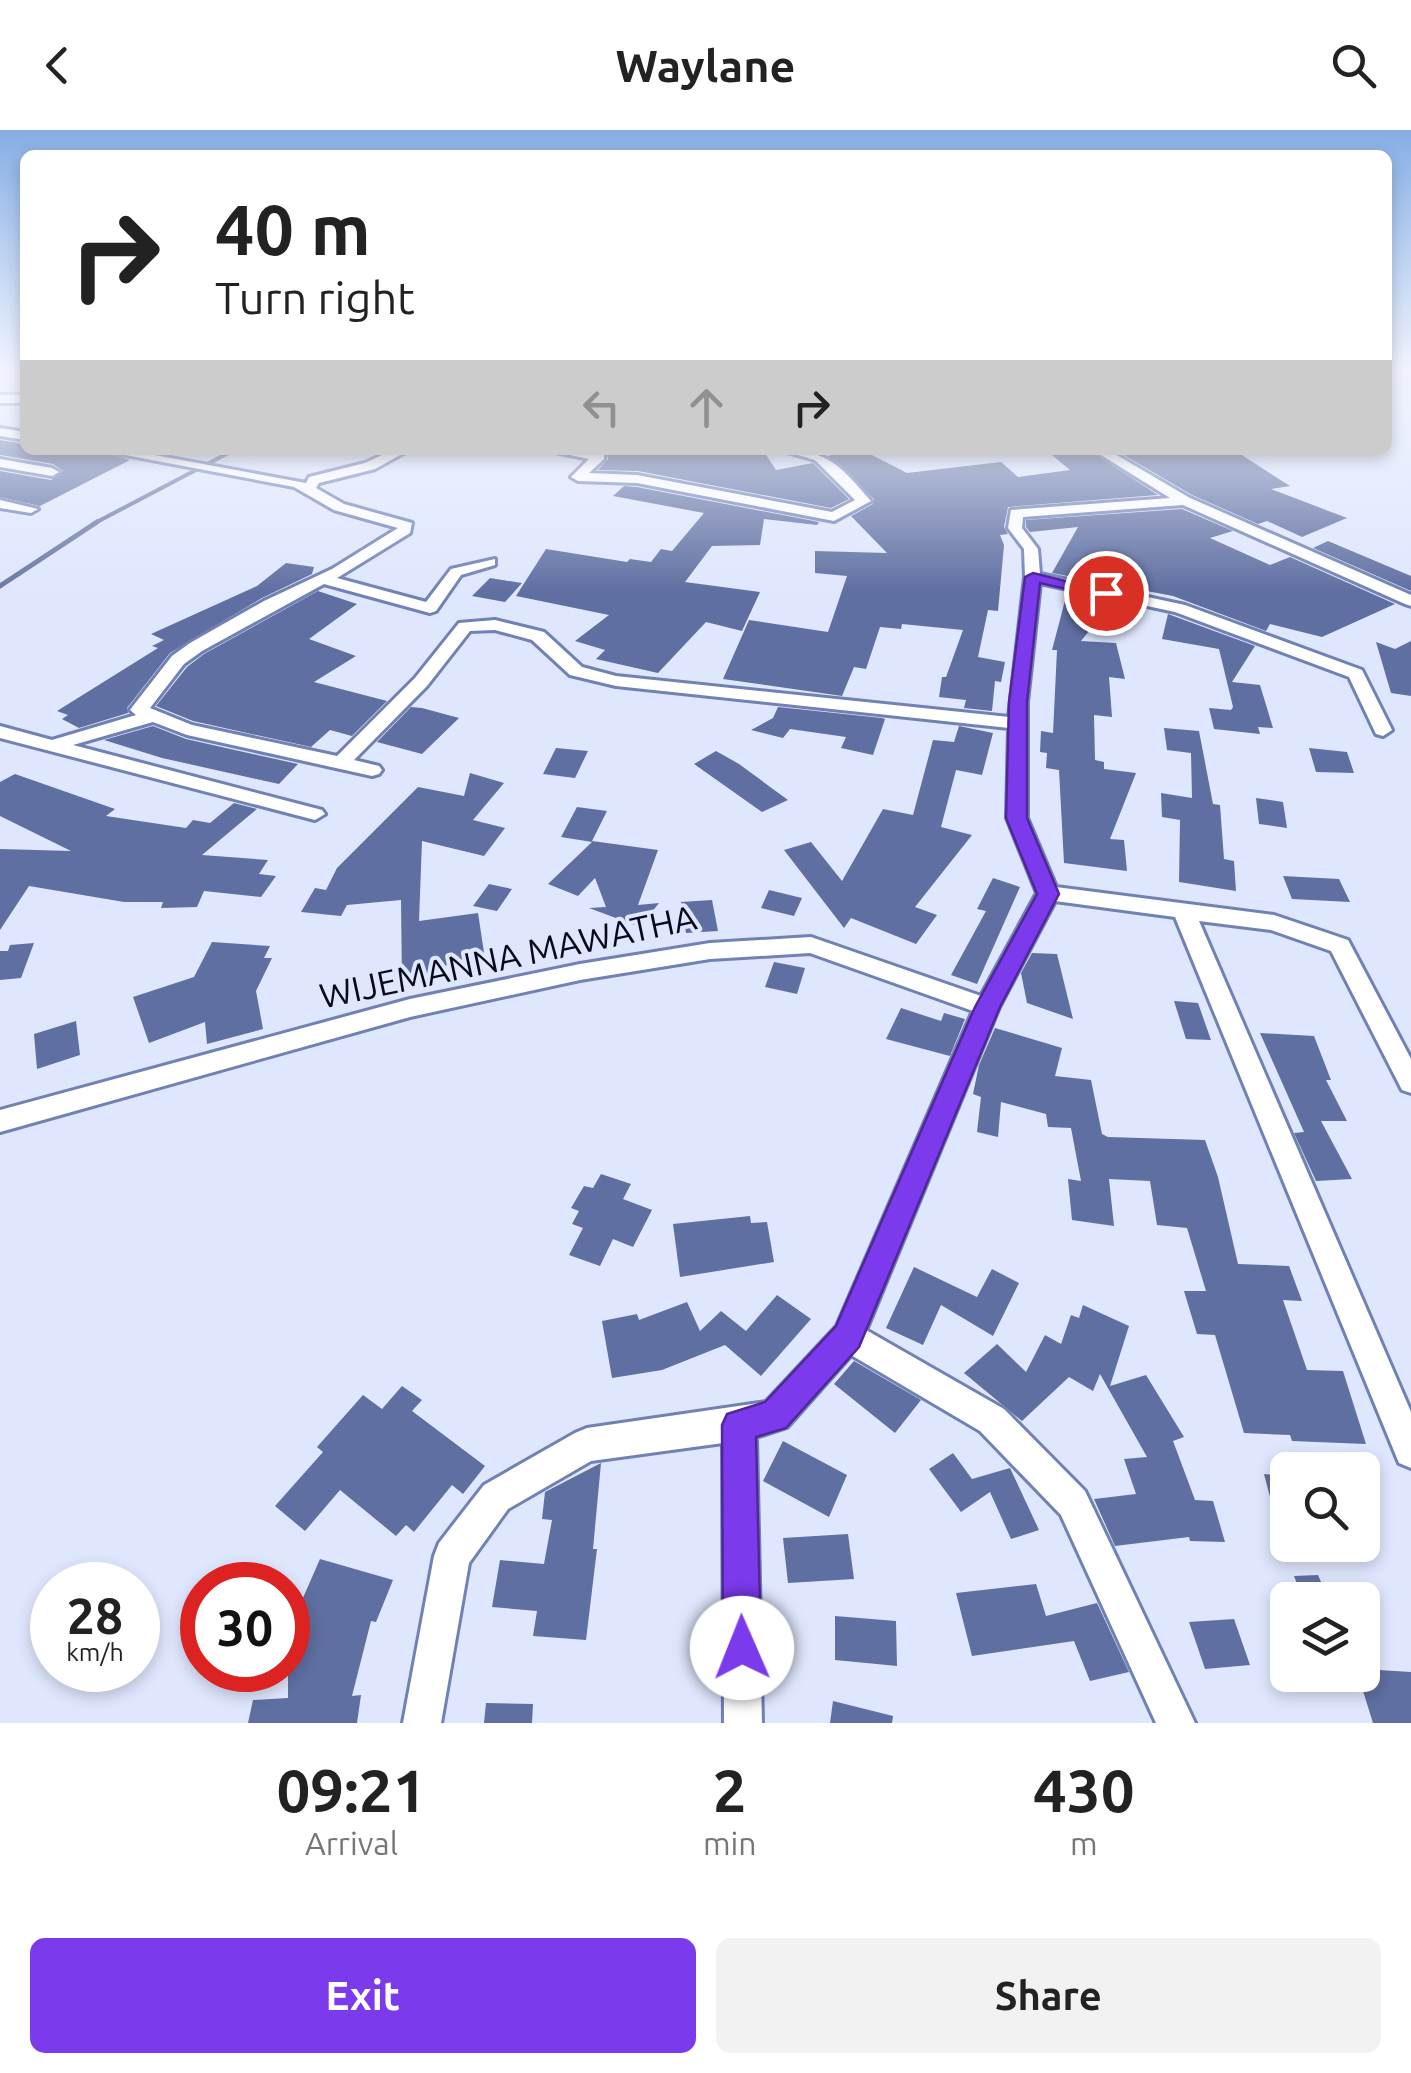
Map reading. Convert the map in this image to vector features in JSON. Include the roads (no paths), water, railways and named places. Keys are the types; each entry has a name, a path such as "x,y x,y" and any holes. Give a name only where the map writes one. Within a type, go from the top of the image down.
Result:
{"street":[{"path":"130,455 281,480 339,507 405,523 405,530 323,580 270,604 178,660 139,710 187,729 372,770"},
{"path":"308,490 314,480 370,466 393,455"},
{"path":"591,455 599,456 578,477 637,479 834,517 864,501 819,457 810,455"},
{"path":"1107,455 1185,502 1411,601"},
{"path":"0,462 52,472"},
{"path":"1048,894 1016,818 1020,676 1033,577 1032,548 1015,528 1016,513 1185,502"},
{"path":"0,504 31,509"},
{"path":"323,580 430,608 456,572 490,562"},
{"path":"1033,577 1179,608 1356,674 1383,730"},
{"path":"341,762 421,682 466,626 495,625 538,636 576,671 616,681 1019,724"},
{"path":"50,745 150,717"},
{"path":"0,732 315,814"},
{"path":"1048,894 1274,923 1340,946 1411,1083"},
{"path":"422,1723 452,1556 496,1496 587,1445 739,1425 775,1416 848,1336 988,1007 1048,894"},
{"path":"1184,912 1411,1451"},
{"name":"WIJEMANNA MAWATHA","path":"0,1121 410,1008 580,972 710,951 811,946 988,1007"},
{"path":"848,1336 992,1420 1073,1503 1176,1723"},
{"path":"739,1425 743,1723"}],"waterway":[{"path":"93,524 224,455"},
{"path":"0,586 97,522"}]}
